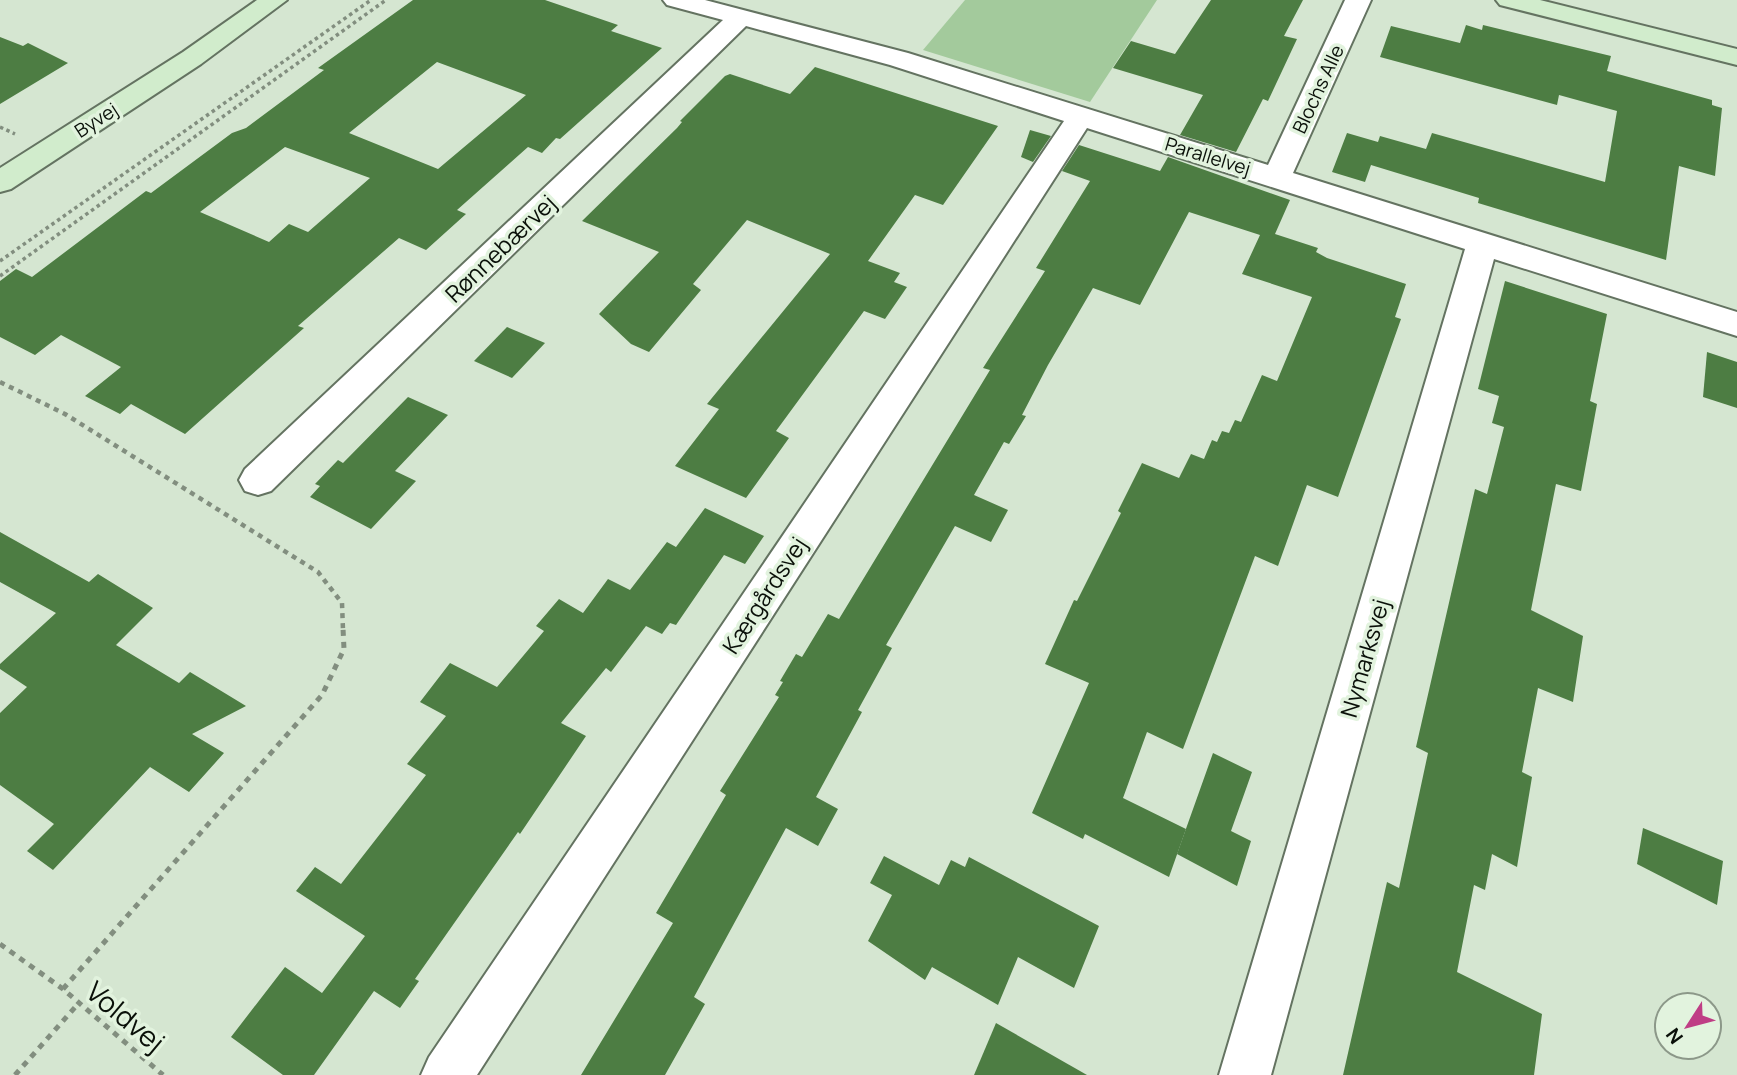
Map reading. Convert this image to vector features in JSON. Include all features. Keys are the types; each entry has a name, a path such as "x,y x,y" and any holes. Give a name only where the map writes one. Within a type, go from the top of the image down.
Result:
{"street":[{"name":"Byvej","path":"0,182 192,58 274,0"},
{"name":"Byvej","path":"192,58 303,0"},
{"name":"Parallelvej","path":"676,0 899,59 1737,324"},
{"name":"Blochs Alle","path":"1277,177 1358,0"},
{"path":"1509,0 1737,57"},
{"path":"1609,0 1737,32"},
{"name":"Rønnebærvej","path":"258,480 742,16"},
{"name":"Kærgårdsvej","path":"447,1075 1081,116"},
{"name":"Nymarksvej","path":"1245,1075 1483,242"}],"path":[{"path":"0,261 371,0"},
{"path":"0,276 386,0"},
{"path":"0,127 21,137"},
{"path":"0,382 65,414 318,572 342,603 344,649 322,695 63,989"},
{"name":"Voldvej","path":"0,944 63,989 163,1075"},
{"path":"15,1075 78,1004"}],"green space":[{"path":"965,0 1157,0 1090,102 923,50"}],"building":[{"path":"413,0 545,0 618,25 611,31 662,48 542,153 528,147 457,210 466,214 426,250 399,238 298,326 304,328 185,434 131,404 120,414 85,396 121,367 61,335 35,355 0,337 0,281 16,269 32,277 146,191 151,193 324,70 318,68","holes":["437,62 526,95 438,169 349,133","285,147 370,178 308,232 289,224 269,242 200,212"]},
{"path":"1211,0 1303,0 1284,36 1297,39 1268,101 1263,99 1236,152 1180,135 1203,95 1113,68 1131,41 1175,54"},
{"path":"1466,25 1482,30 1483,25 1611,56 1607,71 1712,100 1712,105 1722,108 1715,176 1679,166 1666,260 1478,203 1479,198 1371,165 1365,182 1332,172 1347,133 1378,142 1380,136 1426,149 1432,133 1605,182 1617,111 1559,95 1557,105 1380,57 1391,26 1460,43"},
{"path":"0,37 23,46 28,43 68,63 0,104"},
{"path":"815,67 998,126 943,205 915,195 868,261 900,273 894,282 907,287 885,319 864,311 776,431 789,438 746,498 675,466 719,409 707,404 830,254 747,220 693,284 701,290 649,352 631,344 599,314 659,252 582,221 677,128 682,122 680,121 725,76 730,74 790,94"},
{"path":"1030,130 1051,136 1033,162 1021,157"},
{"path":"1079,145 1160,171 1168,157 1290,200 1275,234 1318,248 1316,252 1327,258 1406,284 1395,317 1401,319 1338,497 1307,485 1278,566 1255,556 1183,749 1147,732 1123,798 1186,829 1169,877 1085,834 1083,839 1032,813 1089,683 1045,664 1074,600 1077,601 1121,513 1118,511 1142,463 1179,478 1191,454 1204,459 1212,440 1217,442 1222,431 1229,433 1235,420 1241,422 1262,375 1277,381 1312,297 1242,274 1260,235 1189,212 1140,305 1093,288 1048,365 1022,415 1026,416 1009,444 1004,442 974,495 1008,510 991,542 955,526 886,645 892,648 858,710 862,712 816,797 838,809 818,846 786,828 694,997 705,1004 665,1075 581,1075 673,923 656,913 726,795 720,791 779,697 775,695 783,682 780,681 796,654 802,657 828,614 839,619 990,370 983,368 1045,271 1036,268 1090,181 1062,171"},
{"path":"1505,281 1607,314 1590,401 1597,404 1581,491 1556,484 1531,610 1583,636 1573,702 1538,688 1522,772 1532,777 1517,867 1492,854 1485,890 1474,885 1457,972 1542,1014 1534,1075 1343,1075 1387,882 1399,888 1428,753 1416,747 1475,489 1487,494 1504,427 1492,423 1499,396 1478,389"},
{"path":"507,327 545,343 512,378 474,361"},
{"path":"1707,352 1737,362 1737,408 1703,397"},
{"path":"408,397 448,415 395,471 416,481 371,529 310,497 320,486 315,484 338,460 343,463"},
{"path":"705,508 764,536 745,564 724,555 676,625 670,623 662,634 646,626 611,672 606,668 561,723 586,736 520,834 518,832 415,979 419,981 400,1008 374,991 314,1075 283,1075 231,1037 285,967 322,993 365,936 296,891 315,867 341,884 426,775 407,764 446,716 420,702 450,663 497,687 544,631 536,626 559,599 583,613 608,579 630,590 667,542 676,547"},
{"path":"0,532 89,582 98,574 153,608 116,645 179,683 190,672 246,706 192,734 224,753 189,792 150,767 53,870 27,851 54,824 0,785 0,713 27,687 0,669 0,664 56,613 0,582"},
{"path":"1213,753 1252,772 1231,831 1251,841 1237,886 1177,854"},
{"path":"1643,828 1723,861 1717,905 1637,864"},
{"path":"884,856 939,885 951,860 965,867 969,857 1099,926 1074,988 1018,957 998,1005 932,967 925,980 868,941 892,895 870,883"},
{"path":"996,1023 1087,1075 974,1075"}]}
